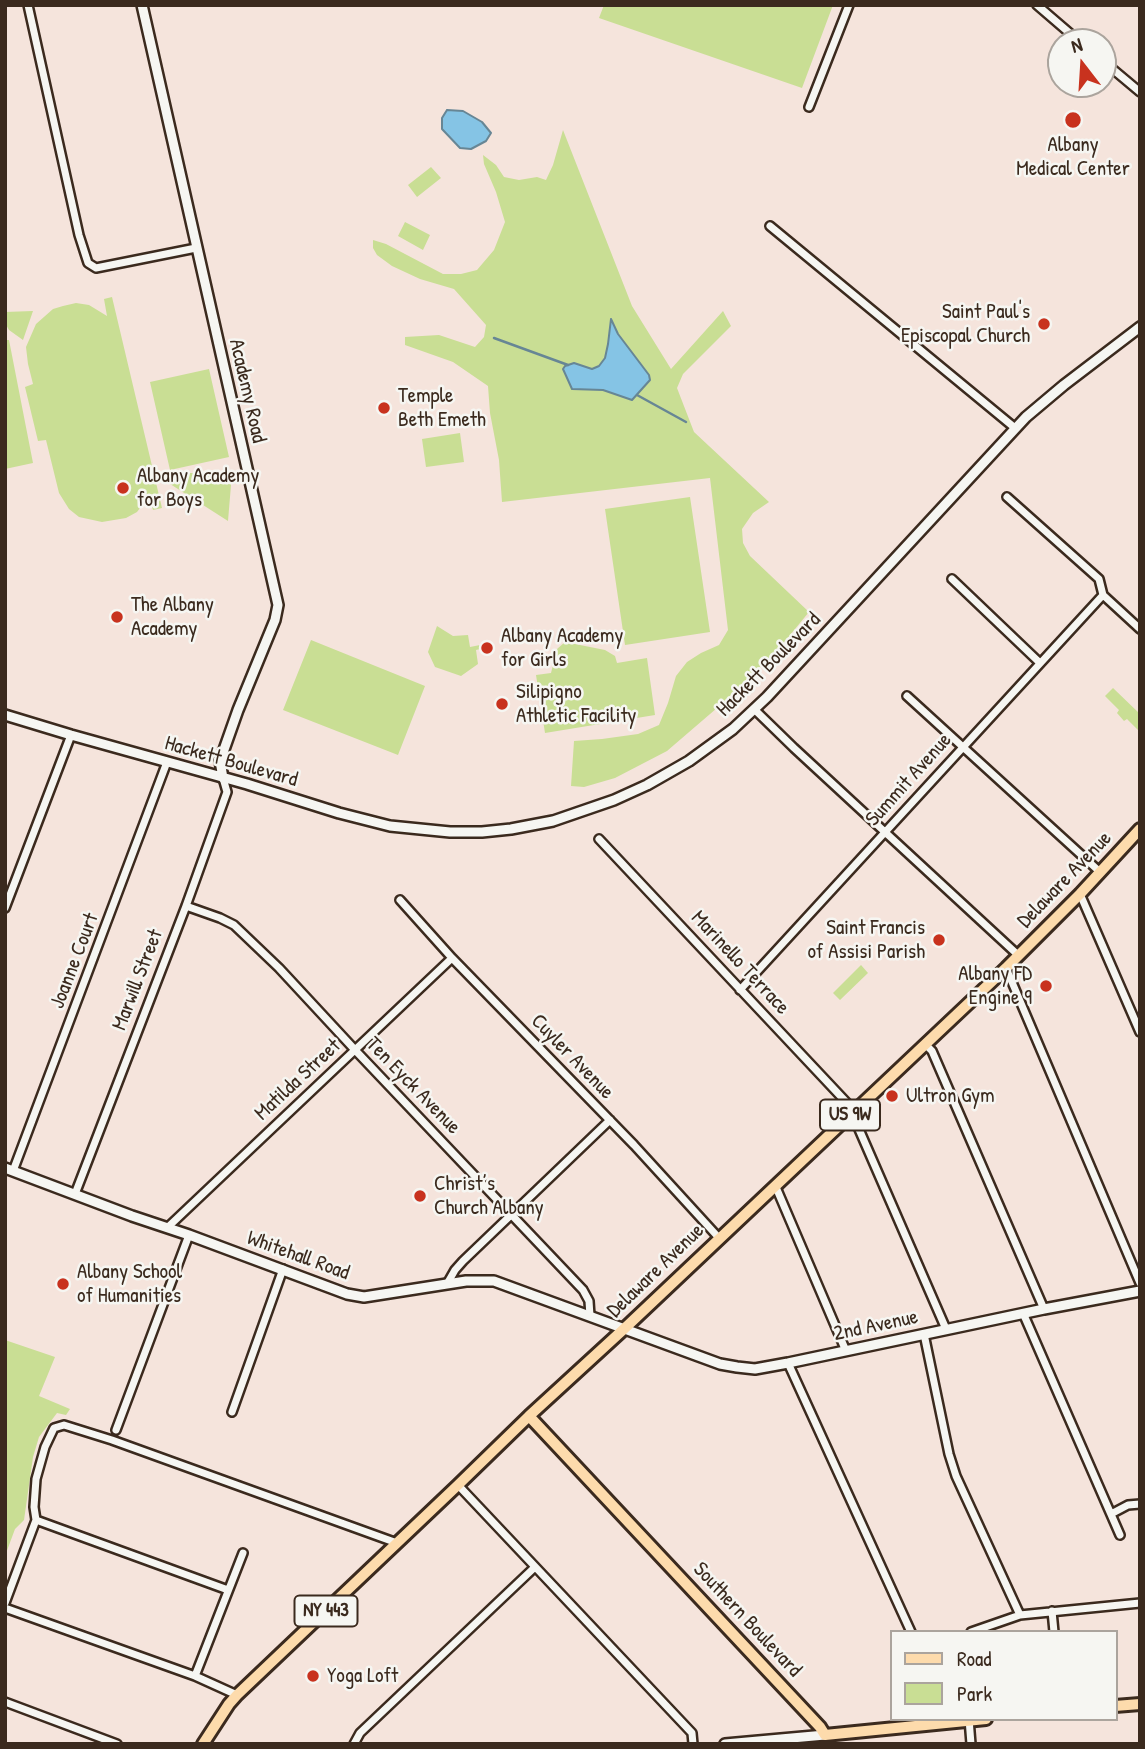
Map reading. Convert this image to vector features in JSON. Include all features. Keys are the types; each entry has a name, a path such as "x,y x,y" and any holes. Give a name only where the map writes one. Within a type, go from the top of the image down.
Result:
{"main road":[{"name":"Delaware Avenue","path":"203,1744 237,1695 529,1416 1006,968 1140,829"},
{"name":"Southern Boulevard","path":"529,1416 825,1735"},
{"path":"1117,1706 1140,1704"},
{"path":"825,1735 959,1721"}],"street":[{"path":"28,5 79,235 88,263 96,268 196,247"},
{"name":"Academy Road","path":"142,5 278,605 275,620 220,761 223,778"},
{"path":"809,107 849,5"},
{"path":"1037,5 1064,28"},
{"path":"1117,73 1140,92"},
{"path":"770,226 1015,428"},
{"name":"Hackett Boulevard","path":"5,715 390,826 482,832 553,821 614,800 647,785 689,761 733,729 774,690 1015,428 1058,390 1140,327"},
{"path":"1007,497 1099,579 1103,595 1140,629"},
{"path":"952,579 1040,663"},
{"name":"Summit Avenue","path":"740,990 1103,595"},
{"path":"907,696 1100,872"},
{"path":"754,709 1018,956"},
{"path":"5,908 71,735"},
{"name":"Joanne Court","path":"9,1170 167,762"},
{"name":"Marwill Street","path":"75,1194 227,792 223,778"},
{"name":"Marinello Terrace","path":"599,839 848,1104 946,1329"},
{"path":"1080,894 1140,1032"},
{"name":"Cuyler Avenue","path":"400,901 719,1238"},
{"name":"Ten Eyck Avenue","path":"186,906 234,925 279,968 583,1290 589,1301 590,1316"},
{"name":"Matilda Street","path":"168,1227 452,958"},
{"path":"1006,968 1140,1283"},
{"path":"925,1044 932,1051 1044,1308"},
{"path":"447,1283 463,1261 610,1121"},
{"name":"Whitehall Road","path":"9,1170 347,1294 363,1297 447,1283 494,1281 625,1328"},
{"path":"775,1185 846,1351"},
{"path":"116,1430 189,1235"},
{"path":"232,1412 283,1269"},
{"name":"2nd Avenue","path":"625,1328 720,1364 755,1368 1140,1290"},
{"path":"1023,1313 1120,1535"},
{"path":"924,1334 948,1454 1020,1615"},
{"path":"788,1363 910,1630"},
{"path":"237,1695 195,1676 5,1606 36,1520 34,1507 39,1466 54,1428 64,1425 112,1440 397,1543"},
{"path":"458,1486 692,1733 693,1744"},
{"path":"1111,1514 1128,1505 1140,1504"},
{"path":"36,1520 228,1590"},
{"path":"195,1676 243,1553"},
{"path":"354,1744 360,1733 535,1567"},
{"path":"977,1630 1020,1615 1140,1603"},
{"path":"1052,1611 1054,1630"},
{"path":"5,1702 117,1744"},
{"path":"969,1721 971,1744"},
{"path":"725,1744 825,1735"}],"green space":[{"path":"604,5 833,5 802,88 599,18"},
{"path":"563,130 632,306 671,369 723,311 731,326 683,374 677,388 694,432 769,502 753,513 742,529 743,543 750,556 809,612 781,646 724,702 667,751 615,778 584,787 571,786 574,741 638,734 659,725 676,676 687,662 719,645 728,630 710,478 502,502 488,386 453,362 405,345 405,337 439,335 475,347 484,337 486,325 454,289 420,279 392,266 377,255 373,248 373,240 386,244 443,274 461,274 477,270 494,250 505,222 483,155 496,165 504,177 519,180 537,177 546,180"},
{"path":"431,167 441,178 417,197 408,185"},
{"path":"405,222 430,235 423,250 398,236"},
{"path":"112,297 162,508 153,510 149,496 137,512 126,518 102,522 79,517 69,509 59,493 46,440 38,441 25,387 33,384 26,347 36,324 53,309 76,303 89,305 107,316 104,299"},
{"path":"33,311 23,340 9,330 5,323 5,312"},
{"path":"5,340 9,340 33,463 5,469"},
{"path":"209,369 229,457 170,470 150,382"},
{"path":"460,433 464,462 426,467 422,439"},
{"path":"161,473 232,473 228,521 163,481"},
{"path":"690,497 710,632 625,645 605,509"},
{"path":"437,626 453,636 468,635 470,647 480,645 480,649 476,650 478,664 461,676 435,667 428,652"},
{"path":"311,640 425,686 398,755 283,710"},
{"path":"565,642 605,650 615,656 617,663 647,658 655,715 545,733 536,675 551,673 557,649"},
{"path":"1113,688 1140,714 1140,732 1127,719 1124,721 1117,713 1119,710 1105,696"},
{"path":"861,965 868,973 840,1000 833,993"},
{"path":"5,1340 55,1357 39,1396 70,1409 66,1415 57,1413 39,1437 33,1457 24,1520 15,1529 5,1556"}],"water":[{"path":"447,110 463,111 482,122 491,133 486,141 471,149 460,148 442,129 442,118"},
{"path":"611,319 618,334 649,375 650,380 632,400 603,390 572,389 563,369 574,363 592,369 599,366 605,358"}],"waterway":[{"path":"494,338 568,365"},
{"path":"637,395 686,422"}],"place":[{"name":"Albany Medical Center","path":"1073,120"},
{"name":"Saint Paul's Episcopal Church","path":"1044,324"},
{"name":"Temple Beth Emeth","path":"384,408"},
{"name":"Albany Academy for Boys","path":"123,488"},
{"name":"The Albany Academy","path":"117,617"},
{"name":"Albany Academy for Girls","path":"487,648"},
{"name":"Silipigno Athletic Facility","path":"502,704"},
{"name":"Saint Francis of Assisi Parish","path":"939,940"},
{"name":"Albany FD Engine 9","path":"1046,986"},
{"name":"Ultron Gym","path":"892,1096"},
{"name":"Christ’s Church Albany","path":"420,1196"},
{"name":"Albany School of Humanities","path":"63,1284"},
{"name":"Yoga Loft","path":"313,1676"}]}
